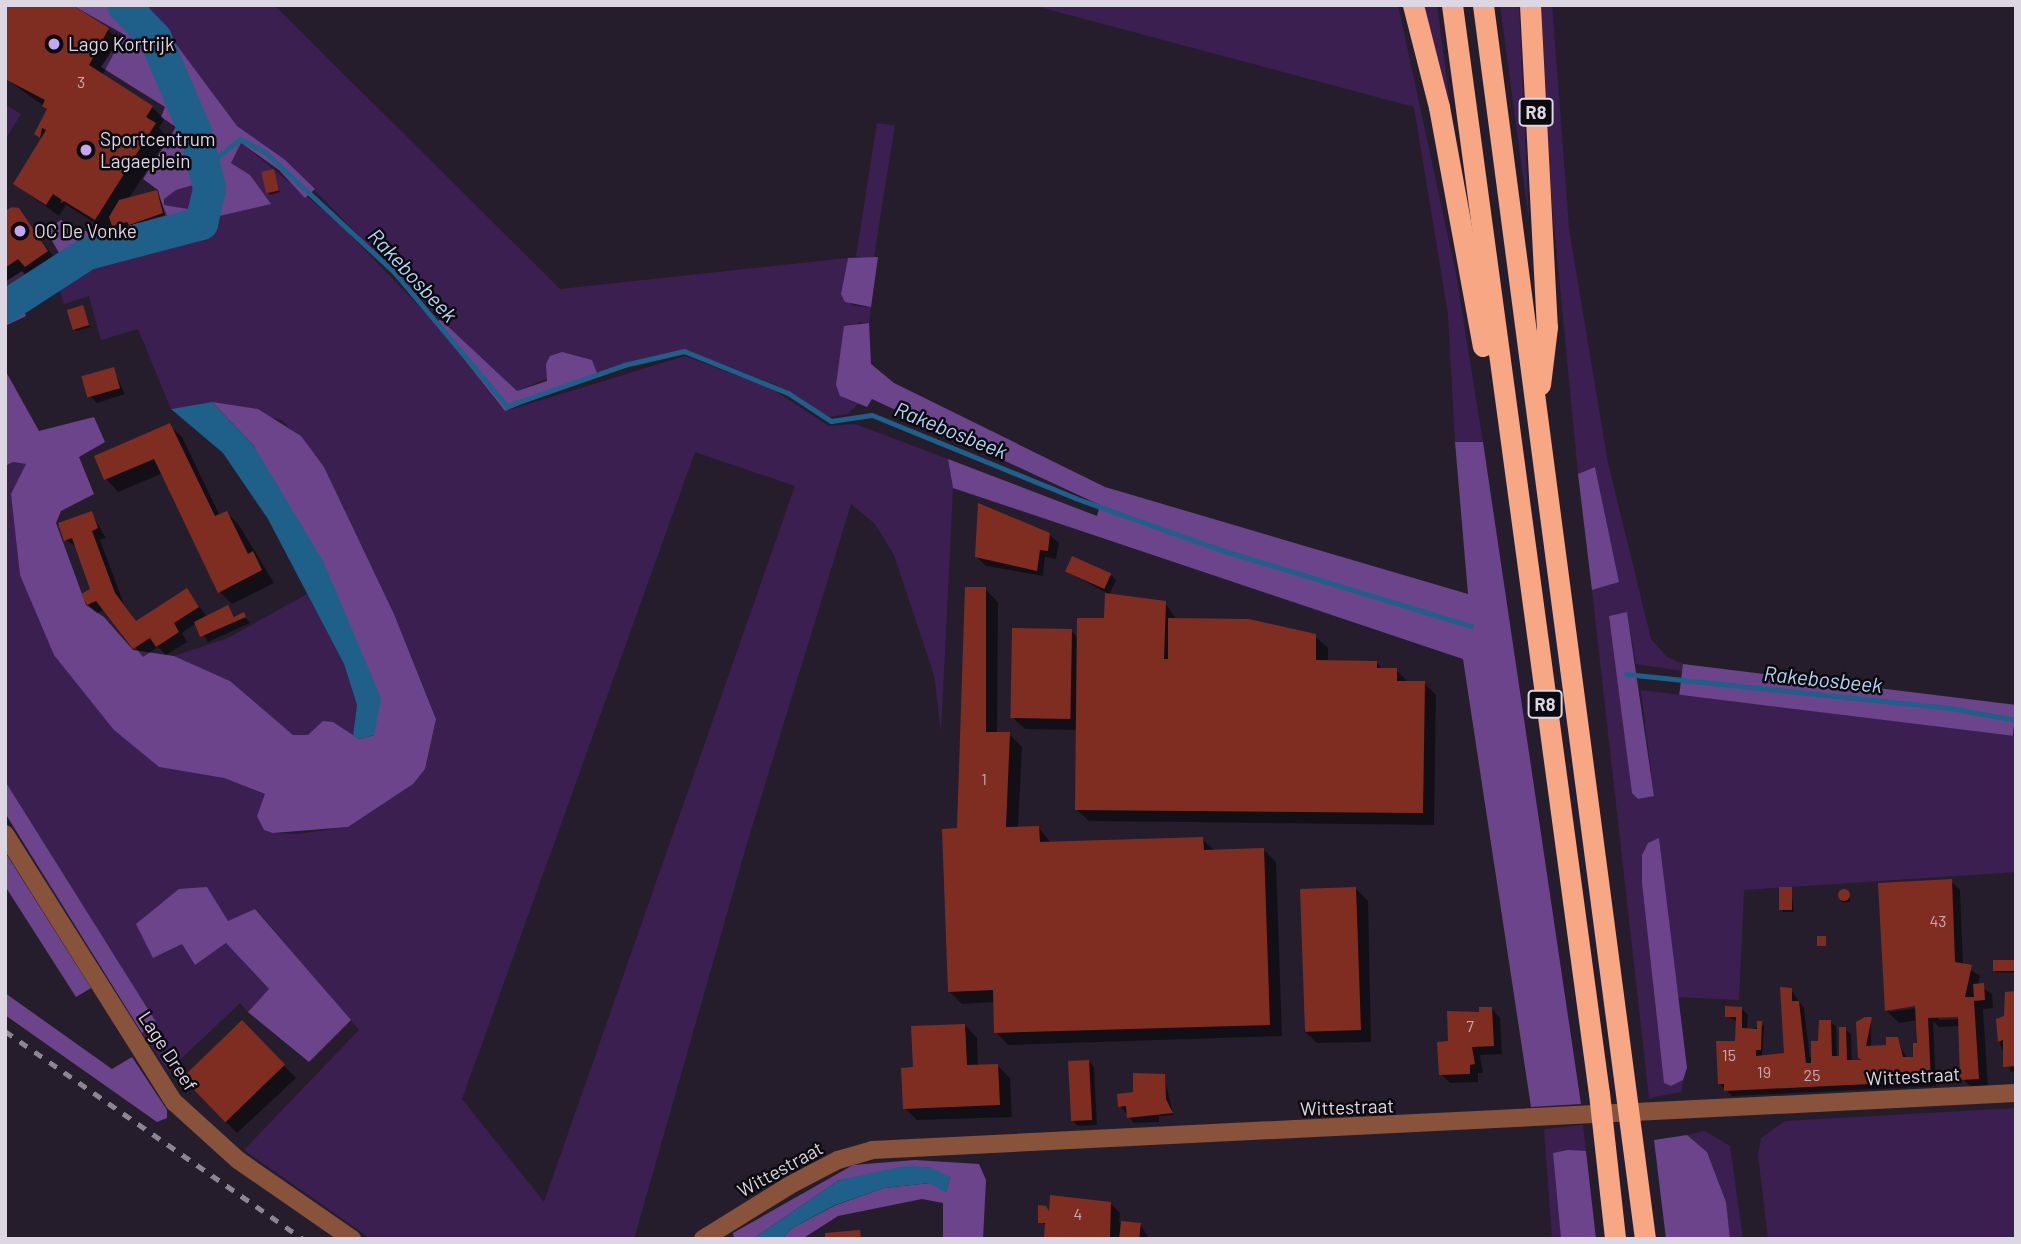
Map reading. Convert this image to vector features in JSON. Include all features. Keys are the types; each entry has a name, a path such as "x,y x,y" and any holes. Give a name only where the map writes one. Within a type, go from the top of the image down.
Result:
{"highway":[{"name":"R8","path":"1413,5 1439,107 1484,353 1504,415"},
{"name":"R8","path":"1452,5 1504,415 1599,1093 1615,1239"},
{"name":"R8","path":"1483,5 1536,419 1628,1092 1644,1239"},
{"name":"R8","path":"1530,5 1547,327 1536,419"}],"street":[{"name":"Lage Dreef","path":"5,834 174,1102 238,1160 352,1239"},
{"name":"Wittestraat","path":"703,1239 790,1185 838,1160 872,1150 2016,1093"}],"shaded area":[{"path":"72,5 147,5 237,126 284,159 315,189 305,198 279,170 241,143 231,163 250,175 271,204 211,218 215,199 205,196 200,183 176,190 164,199 164,205 200,211 199,230 103,256 98,244 17,295 26,316 5,326 5,282 22,271 27,277 59,253 46,230 61,220 76,230 105,233 165,215 158,190 143,179 176,127 161,117 165,107 101,67 123,34"},
{"path":"147,5 274,5 560,289 848,258 841,294 853,306 871,307 869,323 858,322 840,396 858,404 848,414 829,417 774,384 684,350 597,373 592,360 517,391 465,344 284,159 237,126"},
{"path":"1032,5 1398,5 1456,274 1483,442 1455,442 1448,315 1414,107"},
{"path":"1423,5 1437,5 1457,156"},
{"path":"1500,5 1519,5 1529,221"},
{"path":"1541,5 1552,5 1569,228 1608,463 1651,639 1667,657 1683,664 1682,671 1636,664 1627,612 1609,616 1638,799 1654,795 1641,690 2016,736 2016,872 1744,890 1739,1000 1678,997 1659,839 1648,843 1642,855 1642,883 1664,1083 1671,1086 1683,1080 1681,1092 1649,1098 1592,590 1619,582 1595,467 1578,474 1551,193"},
{"path":"5,104 21,114 5,140"},
{"path":"877,123 895,126 874,259 856,256"},
{"path":"241,143 338,222 436,324 501,407 509,410 685,356 772,389 829,426 855,424 948,459 953,488 941,732 934,675 894,555 875,524 851,504 748,840 634,1239 371,1239 244,1150 359,1030 256,909 228,922 207,887 153,958 182,944 195,965 226,943 269,990 248,1012 240,1003 168,1071 142,1033 156,1022 5,781 5,466 13,462 26,464 11,494 20,575 114,730 159,767 224,778 266,795 257,816 273,833 298,834 348,827 425,769 436,718 394,614 324,467 282,420 212,402 171,409 138,329 101,340 89,296 64,304 56,280 85,257 199,231 211,218 270,204 250,175 231,163","holes":["695,452 795,486 544,1202 462,1099"]},
{"path":"200,183 205,196 200,211 164,206 164,199 176,190"},
{"path":"878,257 871,307 845,302 841,294 848,258"},
{"path":"440,319 517,391 547,381 546,364 550,356 562,352 592,360 597,373 505,411 436,324"},
{"path":"869,323 871,364 894,383 1105,487 1468,594 1455,442 1483,442 1581,1104 1531,1107 1463,659 953,488 948,459 1097,516 1100,505 872,399 867,407 840,396 836,385 844,326"},
{"path":"5,370 39,431 94,417 105,442 79,457 94,494 61,511 56,523 86,605 104,617 133,650 174,656 230,681 293,735 308,735 323,721 333,722 359,739 374,735 254,446 212,402 258,409 301,436 324,467 394,614 436,719 425,769 413,784 348,827 273,833 264,830 257,816 265,794 224,778 159,767 114,730 54,655 20,575 11,494 26,464 13,462 5,466"},
{"path":"1595,467 1619,582 1592,590 1578,474"},
{"path":"307,594 344,664 357,705 353,736 333,722 308,735 293,735 230,681 174,656 228,638"},
{"path":"1627,612 1654,796 1638,799 1632,793 1609,616"},
{"path":"1683,664 2016,705 2013,736 1679,695"},
{"path":"5,781 156,1022 142,1033 5,813"},
{"path":"1659,838 1687,1068 1683,1080 1671,1086 1664,1083 1642,883 1642,855 1648,843"},
{"path":"5,852 91,988 76,997 5,886"},
{"path":"207,887 228,921 255,909 351,1020 309,1062 248,1012 269,989 226,943 195,965 182,944 153,958 136,924 179,889"},
{"path":"5,993 112,1069 132,1057 167,1110 167,1118 157,1122 5,1015"},
{"path":"2016,1108 2016,1239 1768,1239 1758,1155 1761,1138 1785,1121"},
{"path":"1583,1125 1586,1151 1553,1153 1561,1239 1552,1239 1544,1129"},
{"path":"1705,1131 1730,1146 1743,1239 1730,1239 1726,1202 1707,1152 1687,1135"},
{"path":"1687,1135 1707,1152 1726,1202 1730,1239 1666,1239 1654,1140"},
{"path":"1586,1151 1596,1239 1561,1239 1553,1153"},
{"path":"915,1160 979,1164 986,1180 983,1239 943,1239 943,1203 922,1199 838,1216 802,1239 782,1239 792,1228 836,1205 884,1188 930,1183 946,1192 950,1177 839,1180 753,1239 734,1239 733,1233 853,1165"}],"water":[{"path":"212,402 254,446 323,561 381,698 374,735 359,739 353,736 357,705 344,664 268,519 223,453 171,409"},
{"path":"904,1166 930,1167 950,1177 946,1193 930,1183 884,1188 835,1205 792,1228 782,1239 753,1239 839,1180"}],"building":[{"path":"5,5 72,5 109,28 89,65 153,106 146,117 156,123 95,220 64,201 60,203 62,200 53,194 46,205 13,184 46,130 42,128 40,138 34,134 47,109 42,106 45,100 5,79"},
{"path":"274,169 279,190 266,193 261,172"},
{"path":"157,190 163,213 129,225 127,222 112,226 109,217 119,200"},
{"name":"OC De Vonke","path":"12,207 19,208 48,251 25,267 18,259 5,268 5,211"},
{"path":"83,305 89,325 73,330 67,310"},
{"path":"114,367 120,388 87,398 81,376"},
{"path":"170,423 215,516 227,511 248,554 253,551 262,570 218,593 154,459 104,480 94,456"},
{"path":"978,503 1050,533 1048,551 1040,550 1037,571 975,557"},
{"path":"92,511 98,528 92,531 115,593 136,621 187,588 199,607 174,623 179,632 156,647 150,638 133,649 96,601 87,605 81,594 90,589 72,538 64,541 58,523"},
{"path":"1072,556 1111,573 1104,589 1065,572"},
{"path":"965,587 986,587 986,732 1010,732 1006,827 1039,826 1040,842 1203,837 1204,850 1264,848 1270,1025 994,1033 993,990 948,992 942,829 957,828"},
{"path":"1105,593 1166,601 1164,659 1168,659 1168,618 1249,619 1316,634 1316,660 1377,661 1377,668 1397,668 1397,681 1425,681 1423,813 1075,810 1077,618 1104,618"},
{"path":"228,605 234,617 244,612 246,617 200,637 194,622"},
{"path":"1012,628 1072,629 1070,719 1010,718"},
{"path":"1952,879 1955,962 1972,965 1965,997 1974,997 1973,984 1984,983 1985,1000 1974,1001 1979,1079 1960,1080 1958,1017 1928,1018 1931,1081 1724,1091 1724,1084 1718,1084 1716,1041 1735,1041 1736,1017 1725,1017 1725,1006 1742,1007 1742,1028 1757,1029 1757,1021 1762,1021 1761,1050 1756,1050 1756,1056 1784,1053 1780,987 1792,988 1792,1001 1799,1001 1806,1063 1811,1063 1811,1041 1818,1041 1819,1020 1831,1020 1832,1056 1839,1056 1839,1027 1846,1027 1847,1060 1862,1060 1858,1058 1856,1022 1865,1017 1872,1017 1866,1046 1886,1045 1886,1037 1898,1037 1903,1057 1913,1057 1913,1043 1917,1043 1915,1006 1885,1011 1878,883"},
{"path":"1356,887 1361,1030 1305,1032 1300,889"},
{"path":"1779,887 1792,887 1792,910 1779,910"},
{"path":"1844,889 1850,895 1844,901 1838,895"},
{"path":"1817,936 1826,936 1826,946 1817,946"},
{"path":"1993,960 2016,960 2016,971 1993,971"},
{"path":"2016,991 2016,1066 2003,1067 2003,1040 1998,1042 1996,1019 2004,1016 2005,992"},
{"path":"1479,1007 1492,1007 1494,1046 1472,1047 1475,1064 1470,1065 1470,1074 1439,1075 1437,1042 1448,1041 1447,1011 1479,1012"},
{"path":"242,1020 285,1065 225,1122 182,1078"},
{"path":"965,1024 967,1065 998,1064 1000,1105 903,1109 901,1068 913,1067 911,1026"},
{"path":"1089,1060 1092,1120 1071,1121 1068,1061"},
{"path":"1133,1073 1165,1074 1166,1099 1173,1113 1127,1118 1126,1106 1118,1107 1117,1094 1133,1092"},
{"path":"1050,1195 1111,1202 1110,1239 1044,1238 1045,1223 1038,1223 1038,1205 1046,1206 1049,1211"},
{"path":"1121,1221 1141,1223 1139,1239 1119,1239"},
{"path":"860,1230 861,1239 825,1239 825,1233"}],"waterway":[{"path":"5,306 87,253 201,223 209,188 195,132 155,38 123,5"},
{"name":"Rakebosbeek","path":"206,166 240,139 266,153 394,272 507,406 624,365 684,351 788,393 831,421 872,415 1075,498 1221,550 1471,626"},
{"name":"Rakebosbeek","path":"1626,674 1950,708 2016,720"}],"railway":[{"path":"5,1031 303,1239"}],"place":[{"name":"Lago Kortrijk","path":"54,44"},
{"name":"Sportcentrum Lagaeplein","path":"86,150"},
{"name":"OC De Vonke","path":"20,231"}]}
